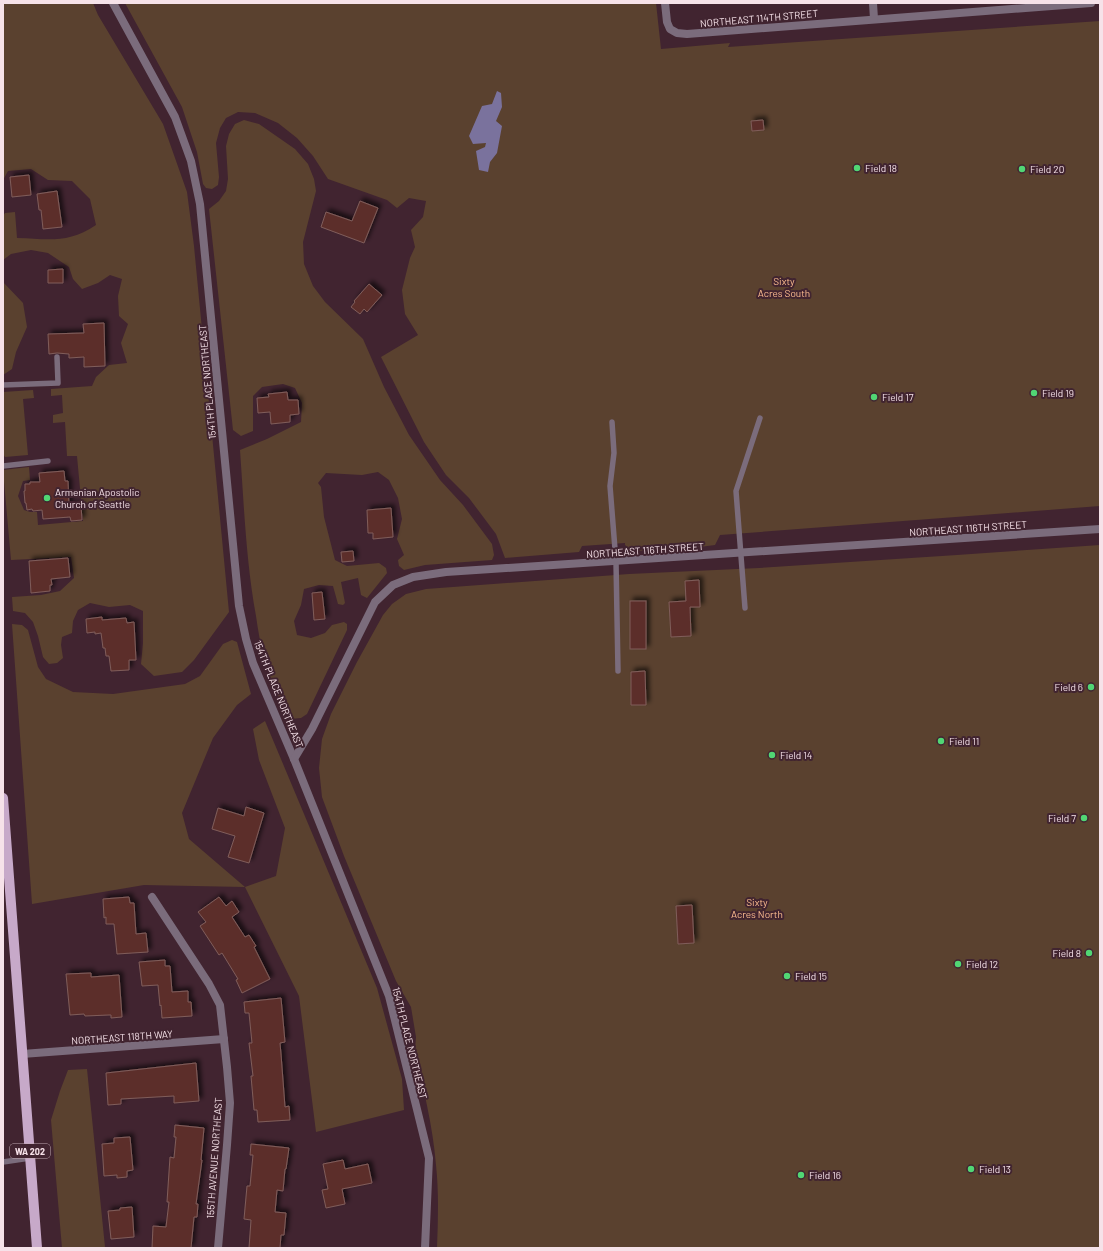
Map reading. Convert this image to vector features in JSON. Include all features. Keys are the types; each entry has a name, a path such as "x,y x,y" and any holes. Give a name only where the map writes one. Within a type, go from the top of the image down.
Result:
{"main road":[{"name":"WA 202","path":"3,798 37,1248"}],"street":[{"name":"154TH PLACE NORTHEAST","path":"113,3 175,117 191,161 200,204 239,606 246,639 254,664 294,759 389,996 429,1158 425,1248"},
{"name":"NORTHEAST 114TH STREET","path":"665,3 667,22 670,29 678,33 687,34 1091,3"},
{"path":"873,3 874,19"},
{"name":"NORTHEAST 116TH STREET","path":"294,759 312,729 375,602 393,585 413,577 446,572 740,554 1100,529"},
{"name":"155TH AVENUE NORTHEAST","path":"152,897 209,984 220,1005 230,1103 218,1248"},
{"name":"NORTHEAST 118TH WAY","path":"22,1054 224,1039"}],"lane":[{"path":"3,385 58,383 57,357"},
{"path":"745,608 736,491 760,418"},
{"path":"612,422 614,454 610,486 616,562 618,671"},
{"path":"3,465 48,461"},
{"path":"3,1162 30,1158"}],"green space":[{"path":"3,3 93,3 98,15 163,124 187,192 194,246 229,612 194,660 182,672 154,676 141,664 143,643 143,611 130,605 109,607 90,603 78,610 73,621 72,633 62,637 61,645 63,658 57,663 49,664 43,657 33,622 25,613 13,611 12,597 41,595 60,591 74,578 71,557 11,560 3,470 29,467 30,480 23,481 18,496 24,510 37,512 38,525 83,521 77,456 67,456 65,422 53,423 53,415 63,413 62,395 51,396 51,389 92,386 96,377 109,365 127,363 121,343 128,324 119,316 118,296 122,279 110,275 98,283 82,289 73,279 69,267 48,253 31,250 11,254 3,260 3,216 5,213 15,212 17,238 67,238 86,231 96,225 90,199 72,181 48,180 31,169 8,171 3,180"},
{"name":"Sixty Acres South","path":"125,3 656,3 661,49 730,43 728,47 1100,21 1100,506 720,535 715,545 684,549 632,551 625,545 625,543 582,546 579,552 505,558 496,534 469,498 446,475 424,442 381,357 418,335 405,314 402,290 410,258 415,247 411,230 423,217 426,201 409,198 397,208 387,200 328,179 313,156 297,138 278,123 255,113 238,112 226,118 220,128 216,143 219,177 218,185 212,189 206,188 203,184 197,152 182,107"},
{"path":"244,120 259,124 295,149 308,164 314,179 316,191 303,242 304,264 313,286 325,302 363,339 384,387 409,435 440,480 463,505 492,544 494,555 492,560 425,565 404,570 399,566 398,560 404,555 397,539 402,519 398,498 389,480 378,472 362,475 326,473 318,483 321,487 324,517 335,560 347,566 379,563 386,568 387,573 367,598 361,595 358,578 341,582 345,603 343,605 338,604 333,586 319,585 304,589 301,605 294,621 297,635 311,638 325,633 332,625 344,622 347,624 347,630 307,714 301,718 290,719 281,705 271,680 259,635 248,554 240,450 267,439 301,422 302,403 295,388 283,384 262,387 253,396 253,431 241,436 233,430 209,209 219,201 226,191 228,179 226,146 229,134 235,124"},
{"path":"3,282 23,303 27,327 16,352 12,369 3,375"},
{"path":"33,390 34,398 23,399 28,455 5,457 3,454 3,392"},
{"name":"Sixty Acres North","path":"1100,545 1100,1248 437,1248 438,1196 435,1150 415,1050 416,1037 411,1007 396,981 344,856 322,797 319,768 322,739 331,714 383,615 392,604 406,594 426,589 629,574 759,568"},
{"path":"12,624 22,625 28,630 38,667 46,679 73,692 113,694 185,684 200,676 223,644 232,640 237,642 251,694 237,705 213,738 182,813 189,839 245,887 144,885 32,904"},
{"path":"265,721 377,988 402,1079 404,1110 316,1132 299,996 245,887 276,876 285,828 259,760 253,729"},
{"path":"87,1069 105,1247 107,1248 62,1248 51,1120 68,1070"}],"shaded area":[{"path":"497,91 501,93 502,107 496,121 502,126 497,153 490,162 488,172 479,170 476,151 485,147 486,143 473,144 469,136 482,106 492,104"}],"building":[{"path":"763,120 764,130 752,131 751,121"},
{"path":"29,175 31,195 12,197 10,177"},
{"path":"57,191 62,227 43,229 41,210 39,210 37,194"},
{"path":"360,201 378,208 364,243 321,227 326,212 352,221"},
{"path":"63,269 63,283 48,283 48,270"},
{"path":"369,284 382,295 367,312 364,309 360,314 351,307 355,302 354,301"},
{"path":"104,323 105,366 84,367 84,357 69,358 69,354 49,354 48,334 84,333 83,324"},
{"path":"287,392 288,400 298,400 299,414 290,415 290,422 271,424 270,412 258,413 257,398 269,397 268,394"},
{"name":"Armenian Apostolic Church of Seattle","path":"64,471 65,481 68,481 69,506 81,505 82,520 71,521 70,517 43,519 42,510 27,510 24,491 25,484 30,484 30,482 40,482 39,473"},
{"path":"391,508 393,537 373,539 373,533 368,533 367,510"},
{"path":"353,551 354,561 342,562 341,552"},
{"path":"68,558 70,577 51,579 52,585 50,585 50,591 31,593 29,561"},
{"path":"699,580 700,607 690,607 691,636 671,637 669,602 686,601 685,581"},
{"path":"322,592 325,619 314,620 312,593"},
{"path":"630,601 646,601 646,649 630,649"},
{"path":"102,617 102,620 126,618 127,623 134,622 136,660 129,660 129,670 111,671 109,656 106,656 105,648 103,648 101,633 87,633 86,619"},
{"path":"645,671 646,705 631,705 631,672"},
{"path":"246,807 264,813 249,863 228,857 235,836 212,829 218,808 244,816"},
{"path":"129,897 130,903 134,903 136,934 146,933 148,952 117,954 114,924 106,924 106,917 104,918 103,899"},
{"path":"219,897 226,906 232,901 239,912 232,917 245,937 249,935 256,946 254,947 270,979 242,993 236,980 238,979 222,953 219,955 200,926 206,922 198,912"},
{"path":"692,905 694,943 678,944 676,906"},
{"path":"165,960 165,966 170,966 172,992 188,991 188,1002 191,1002 192,1016 162,1018 158,985 142,986 139,962"},
{"path":"91,973 91,977 119,975 122,1017 111,1018 111,1015 70,1015 66,974"},
{"path":"281,998 285,1042 280,1043 285,1107 289,1106 290,1120 258,1122 257,1110 254,1110 251,1076 253,1076 249,1043 252,1043 249,1013 245,1013 244,1002"},
{"path":"196,1063 199,1101 174,1103 174,1096 121,1099 121,1104 108,1105 106,1073"},
{"path":"175,1125 204,1128 202,1160 196,1204 198,1204 197,1217 194,1217 191,1248 152,1248 153,1226 166,1227 169,1202 167,1202 170,1157 174,1158 176,1137 174,1137"},
{"path":"130,1137 133,1170 127,1171 127,1177 117,1178 117,1175 104,1176 102,1144 114,1143 114,1138"},
{"path":"251,1144 289,1148 283,1191 277,1190 275,1212 286,1213 284,1235 281,1235 280,1248 249,1248 251,1220 244,1219 247,1186 250,1186 253,1155 250,1155"},
{"path":"343,1160 345,1169 368,1164 372,1183 342,1189 345,1204 326,1208 322,1190 328,1189 323,1164"},
{"path":"132,1207 134,1237 111,1239 108,1211"}],"place":[{"name":"Field 18","path":"857,168"},
{"name":"Field 20","path":"1022,169"},
{"name":"Field 19","path":"1034,393"},
{"name":"Field 17","path":"874,397"},
{"name":"Armenian Apostolic Church of Seattle","path":"47,498"},
{"name":"Field 6","path":"1091,687"},
{"name":"Field 11","path":"941,741"},
{"name":"Field 14","path":"772,755"},
{"name":"Field 7","path":"1084,818"},
{"name":"Field 8","path":"1089,953"},
{"name":"Field 12","path":"958,964"},
{"name":"Field 15","path":"787,976"},
{"name":"Field 13","path":"971,1169"},
{"name":"Field 16","path":"801,1175"}]}
